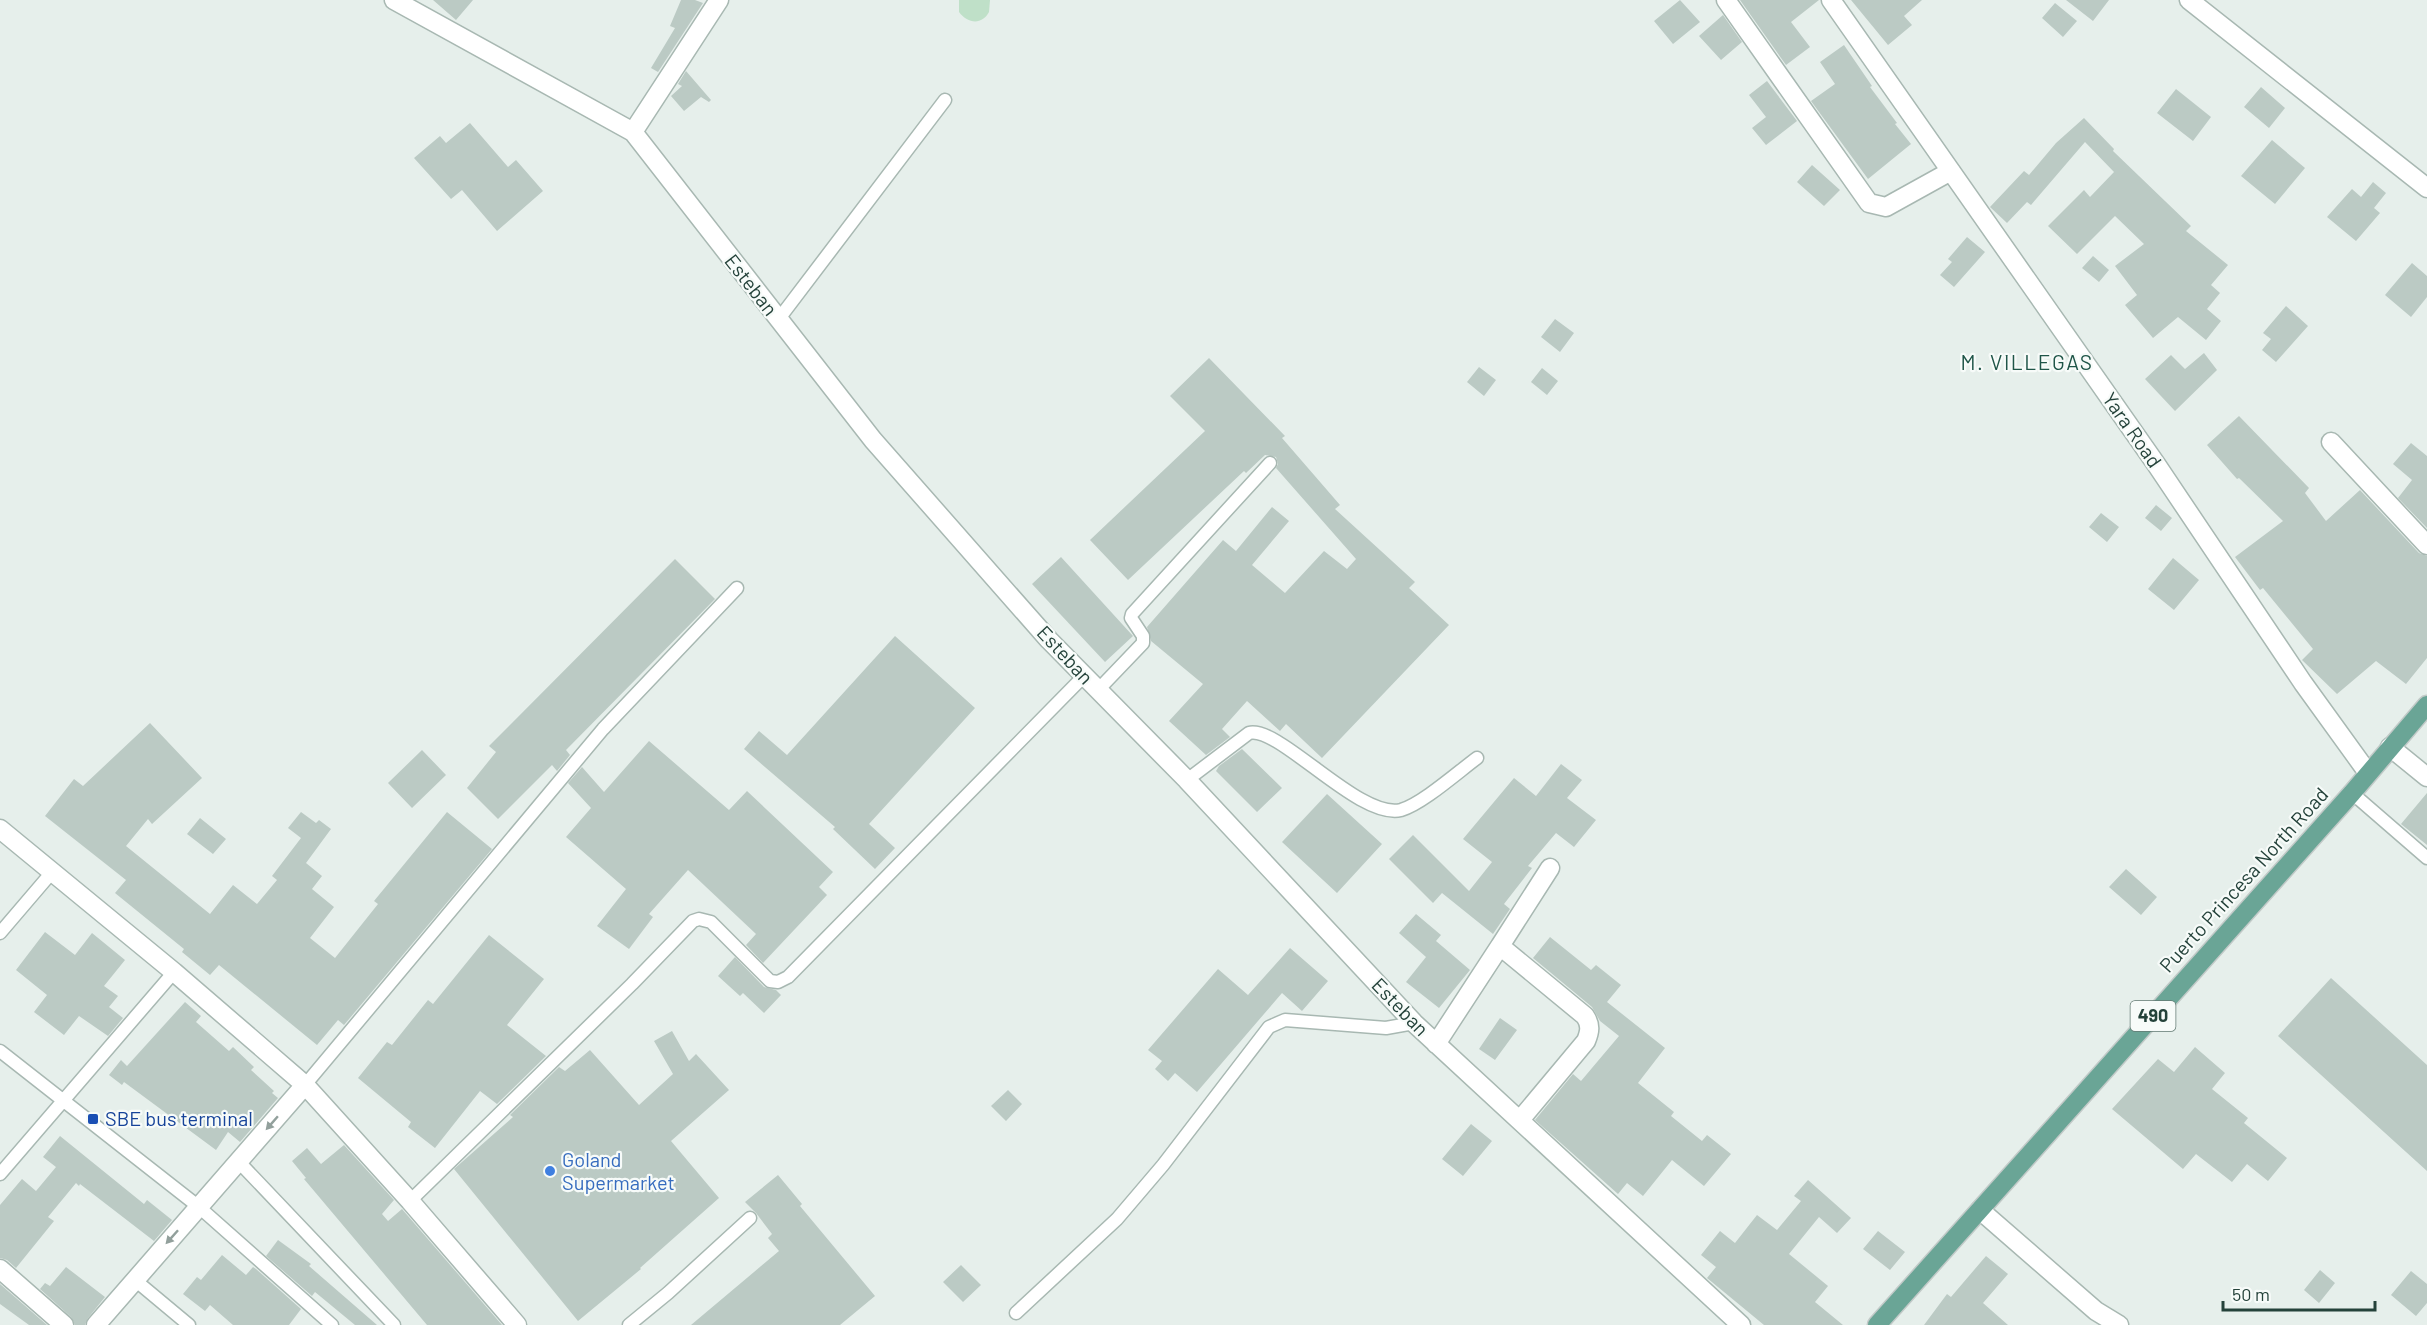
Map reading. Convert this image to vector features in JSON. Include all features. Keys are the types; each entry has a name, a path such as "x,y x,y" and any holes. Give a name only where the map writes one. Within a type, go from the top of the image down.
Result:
{"main road":[{"name":"Puerto Princesa North Road","path":"1877,1325 2352,793 2427,705"}],"street":[{"name":"Esteban","path":"394,0 633,132 873,440 1041,631 1187,780 1414,1023 1741,1325"},
{"path":"633,132 719,0"},
{"path":"1726,0 1869,203 1886,207 1951,171"},
{"name":"Yara Road","path":"1832,0 2149,455 2303,683 2368,773"},
{"path":"2189,0 2427,188"},
{"path":"2331,442 2427,546"},
{"path":"2390,747 2427,777"},
{"path":"0,829 174,972 306,1085 517,1325"},
{"path":"1437,1044 1550,868"},
{"path":"1500,946 1585,1016 1589,1022 1590,1031 1586,1041 1520,1120"},
{"path":"96,1325 306,1085"},
{"path":"1980,1210 2096,1311 2119,1325"},
{"path":"0,1269 64,1325"}],"lane":[{"path":"778,320 945,100"},
{"path":"1098,690 1143,643 1143,636 1131,618 1132,614 1270,463"},
{"path":"306,1085 603,729 736,588"},
{"path":"410,1201 624,993 693,921 699,919 711,922 771,981 778,982 788,977 1084,676"},
{"path":"1187,780 1249,733 1255,731 1266,735 1378,809 1390,811 1414,804 1477,758"},
{"path":"2352,793 2427,858"},
{"path":"0,933 53,871"},
{"path":"0,1174 174,972"},
{"path":"1016,1313 1117,1219 1163,1165 1269,1027 1286,1020 1386,1028 1414,1023"},
{"path":"0,1051 199,1207 332,1325"},
{"path":"238,1161 394,1325"},
{"path":"629,1325 668,1293 750,1218"},
{"path":"135,1280 189,1325"}],"green space":[{"path":"959,0 990,0 989,12 979,21 966,19 959,12"}],"building":[{"path":"433,0 473,0 456,20"},
{"path":"681,0 695,0 703,3 658,72 651,68 675,28 670,26"},
{"path":"1680,0 1700,22 1673,44 1654,21"},
{"path":"1740,0 1819,0 1791,22 1810,47 1786,65"},
{"path":"1851,0 1922,0 1904,16 1912,25 1888,45"},
{"path":"2066,0 2109,0 2093,21"},
{"path":"2055,3 2077,21 2063,37 2042,18"},
{"path":"1723,15 1742,42 1721,60 1699,36"},
{"path":"1844,45 1872,86 1870,87 1897,123 1895,124 1911,144 1868,179 1811,101 1835,84 1820,62"},
{"path":"686,71 711,100 709,102 701,97 684,111 671,96 682,86 678,84"},
{"path":"1767,81 1797,121 1766,145 1752,128 1766,117 1749,95"},
{"path":"2261,87 2285,108 2269,128 2244,107"},
{"path":"2176,89 2211,117 2193,141 2157,113"},
{"path":"2084,118 2114,149 2113,151 2191,226 2186,231 2228,265 2211,285 2220,293 2207,309 2221,321 2206,340 2178,317 2153,338 2125,305 2137,295 2115,266 2144,244 2115,216 2077,254 2048,226 2084,190 2090,197 2114,172 2085,142 2031,205 2027,202 2007,223 1990,207 2024,171 2029,175 2056,143"},
{"path":"470,123 508,167 516,160 543,191 497,231 462,190 451,199 414,158 440,136 446,143"},
{"path":"2272,140 2305,168 2275,204 2241,176"},
{"path":"1812,165 1840,190 1824,206 1797,182"},
{"path":"2373,182 2386,193 2374,208 2380,213 2356,241 2327,217 2352,189 2361,197"},
{"path":"1967,237 1985,252 1954,287 1940,275 1952,262 1948,259"},
{"path":"2093,256 2109,270 2099,282 2082,268"},
{"path":"2412,263 2427,276 2427,297 2411,317 2385,295"},
{"path":"2286,306 2308,326 2276,362 2262,350 2271,339 2263,333"},
{"path":"1555,319 1574,333 1560,352 1541,337"},
{"path":"2204,353 2217,370 2175,411 2145,379 2171,355 2185,369"},
{"path":"1209,358 1285,436 1282,438 1340,505 1335,509 1415,582 1409,588 1449,625 1322,758 1286,724 1280,731 1247,701 1222,729 1230,737 1206,755 1169,721 1203,684 1151,641 1147,627 1223,540 1236,551 1272,507 1289,521 1252,565 1285,593 1324,551 1347,569 1356,559 1276,468 1278,464 1276,457 1265,455 1246,473 1244,471 1128,580 1090,540 1205,431 1170,396"},
{"path":"1479,367 1496,380 1484,396 1467,382"},
{"path":"1542,368 1558,381 1547,395 1531,382"},
{"path":"2239,416 2309,488 2305,493 2326,521 2360,490 2419,553 2427,556 2427,658 2406,684 2376,661 2337,694 2302,660 2313,649 2263,588 2260,590 2235,557 2283,521 2239,478 2237,479 2207,445"},
{"path":"2411,443 2427,456 2427,528 2398,498 2412,480 2393,464"},
{"path":"2156,505 2172,518 2161,531 2145,518"},
{"path":"2101,513 2119,527 2107,542 2089,527"},
{"path":"1061,557 1133,636 1105,662 1032,584"},
{"path":"2173,558 2199,580 2174,610 2148,589"},
{"path":"675,559 715,599 566,750 570,755 557,771 552,765 498,819 467,788 496,752 489,746"},
{"path":"895,636 975,708 869,824 895,848 875,869 833,829 835,827 744,749 759,731 787,755"},
{"path":"150,723 202,778 152,824 148,819 126,846 210,914 233,885 257,904 277,880 272,876 301,838 288,828 301,812 316,823 319,820 331,829 306,863 322,876 312,889 334,907 310,938 335,958 378,904 374,901 447,812 492,849 344,1025 338,1020 317,1045 219,965 210,975 182,952 184,949 115,893 126,880 45,816 74,779 83,786"},
{"path":"649,741 729,810 747,791 833,872 819,887 827,895 763,963 746,945 756,934 688,870 649,914 653,917 629,949 597,926 626,889 566,837 591,808 568,783 582,767 604,792"},
{"path":"1242,749 1282,788 1257,812 1216,771 1219,766"},
{"path":"422,750 446,775 412,808 388,783"},
{"path":"1561,764 1582,780 1567,798 1596,820 1574,847 1556,833 1528,866 1532,868 1504,904 1510,909 1493,934 1442,893 1433,903 1389,859 1413,835 1469,891 1492,862 1463,839 1514,778 1536,796"},
{"path":"2427,793 2427,845 2401,824"},
{"path":"1327,794 1382,844 1337,893 1282,842"},
{"path":"200,818 226,839 213,854 187,834"},
{"path":"2126,869 2157,897 2141,915 2109,887"},
{"path":"1416,914 1441,935 1436,941 1470,970 1439,1008 1406,982 1426,957 1399,933"},
{"path":"45,932 75,955 92,933 125,960 104,986 118,996 109,1007 123,1018 108,1036 79,1016 64,1035 34,1012 47,995 16,970"},
{"path":"489,935 544,979 507,1025 546,1056 497,1104 480,1091 435,1148 408,1127 411,1122 358,1078 387,1042 392,1045 428,1000 433,1004"},
{"path":"1550,937 1591,970 1596,965 1621,985 1607,1002 1665,1048 1638,1083 1674,1112 1671,1116 1702,1141 1707,1135 1731,1154 1704,1186 1672,1160 1643,1196 1627,1183 1618,1194 1535,1120 1573,1074 1581,1081 1619,1036 1600,1021 1592,1007 1533,958"},
{"path":"1290,948 1328,981 1302,1011 1282,993 1197,1092 1175,1073 1168,1081 1155,1069 1162,1061 1148,1050 1218,969 1248,995"},
{"path":"735,957 764,987 776,990 781,995 764,1013 743,993 740,996 718,976"},
{"path":"2331,978 2427,1065 2427,1171 2278,1036"},
{"path":"185,1002 201,1016 196,1022 229,1051 233,1047 254,1067 251,1070 274,1091 272,1093 278,1098 240,1142 228,1132 216,1150 124,1082 122,1085 109,1075 121,1060 127,1066"},
{"path":"1500,1018 1517,1030 1495,1060 1479,1049"},
{"path":"672,1031 689,1061 696,1054 729,1090 671,1141 719,1198 641,1269 578,1321 454,1169 513,1117 510,1115 559,1067 565,1071 590,1050 639,1105 673,1074 654,1041"},
{"path":"2195,1047 2225,1073 2212,1089 2248,1118 2244,1123 2287,1158 2268,1181 2247,1164 2232,1182 2196,1154 2183,1169 2112,1109 2158,1059 2174,1072"},
{"path":"1008,1090 1022,1104 1006,1121 991,1106"},
{"path":"1471,1124 1492,1141 1463,1176 1442,1159"},
{"path":"60,1136 144,1204 147,1200 172,1220 154,1241 76,1183 48,1217 54,1221 16,1268 7,1260 0,1258 0,1205 22,1179 36,1191 56,1167 43,1157"},
{"path":"344,1145 394,1200 382,1214 388,1221 402,1209 502,1325 427,1325 304,1179 306,1178 292,1161 307,1148 321,1164"},
{"path":"778,1175 802,1204 800,1206 875,1296 840,1325 691,1325 779,1251 768,1238 772,1234 745,1202"},
{"path":"1808,1180 1851,1218 1837,1233 1819,1217 1789,1254 1828,1286 1815,1302 1843,1325 1764,1325 1707,1278 1716,1267 1701,1255 1720,1231 1735,1243 1757,1215 1777,1230 1801,1201 1794,1196"},
{"path":"1878,1231 1905,1252 1890,1270 1863,1249"},
{"path":"278,1240 311,1264 309,1266 377,1325 355,1325 315,1292 312,1296 266,1256"},
{"path":"222,1255 246,1275 253,1267 256,1269 301,1309 289,1325 233,1325 210,1305 205,1311 183,1294 197,1277 201,1280"},
{"path":"1986,1256 2008,1274 1983,1303 2008,1325 1924,1325 1947,1294 1951,1297"},
{"path":"961,1265 981,1285 963,1302 943,1282"},
{"path":"66,1267 105,1297 85,1325 75,1325 71,1317 40,1289 45,1283 50,1286"},
{"path":"2320,1270 2335,1283 2319,1303 2304,1290"},
{"path":"2411,1271 2427,1284 2427,1303 2416,1316 2391,1295"},
{"path":"0,1284 47,1325 29,1325 0,1304"}],"place":[{"name":"SBE bus terminal","path":"93,1119"},
{"name":"Goland Supermarket","path":"550,1171"}],"district":[{"name":"M. VILLEGAS","path":"2027,363"}]}
